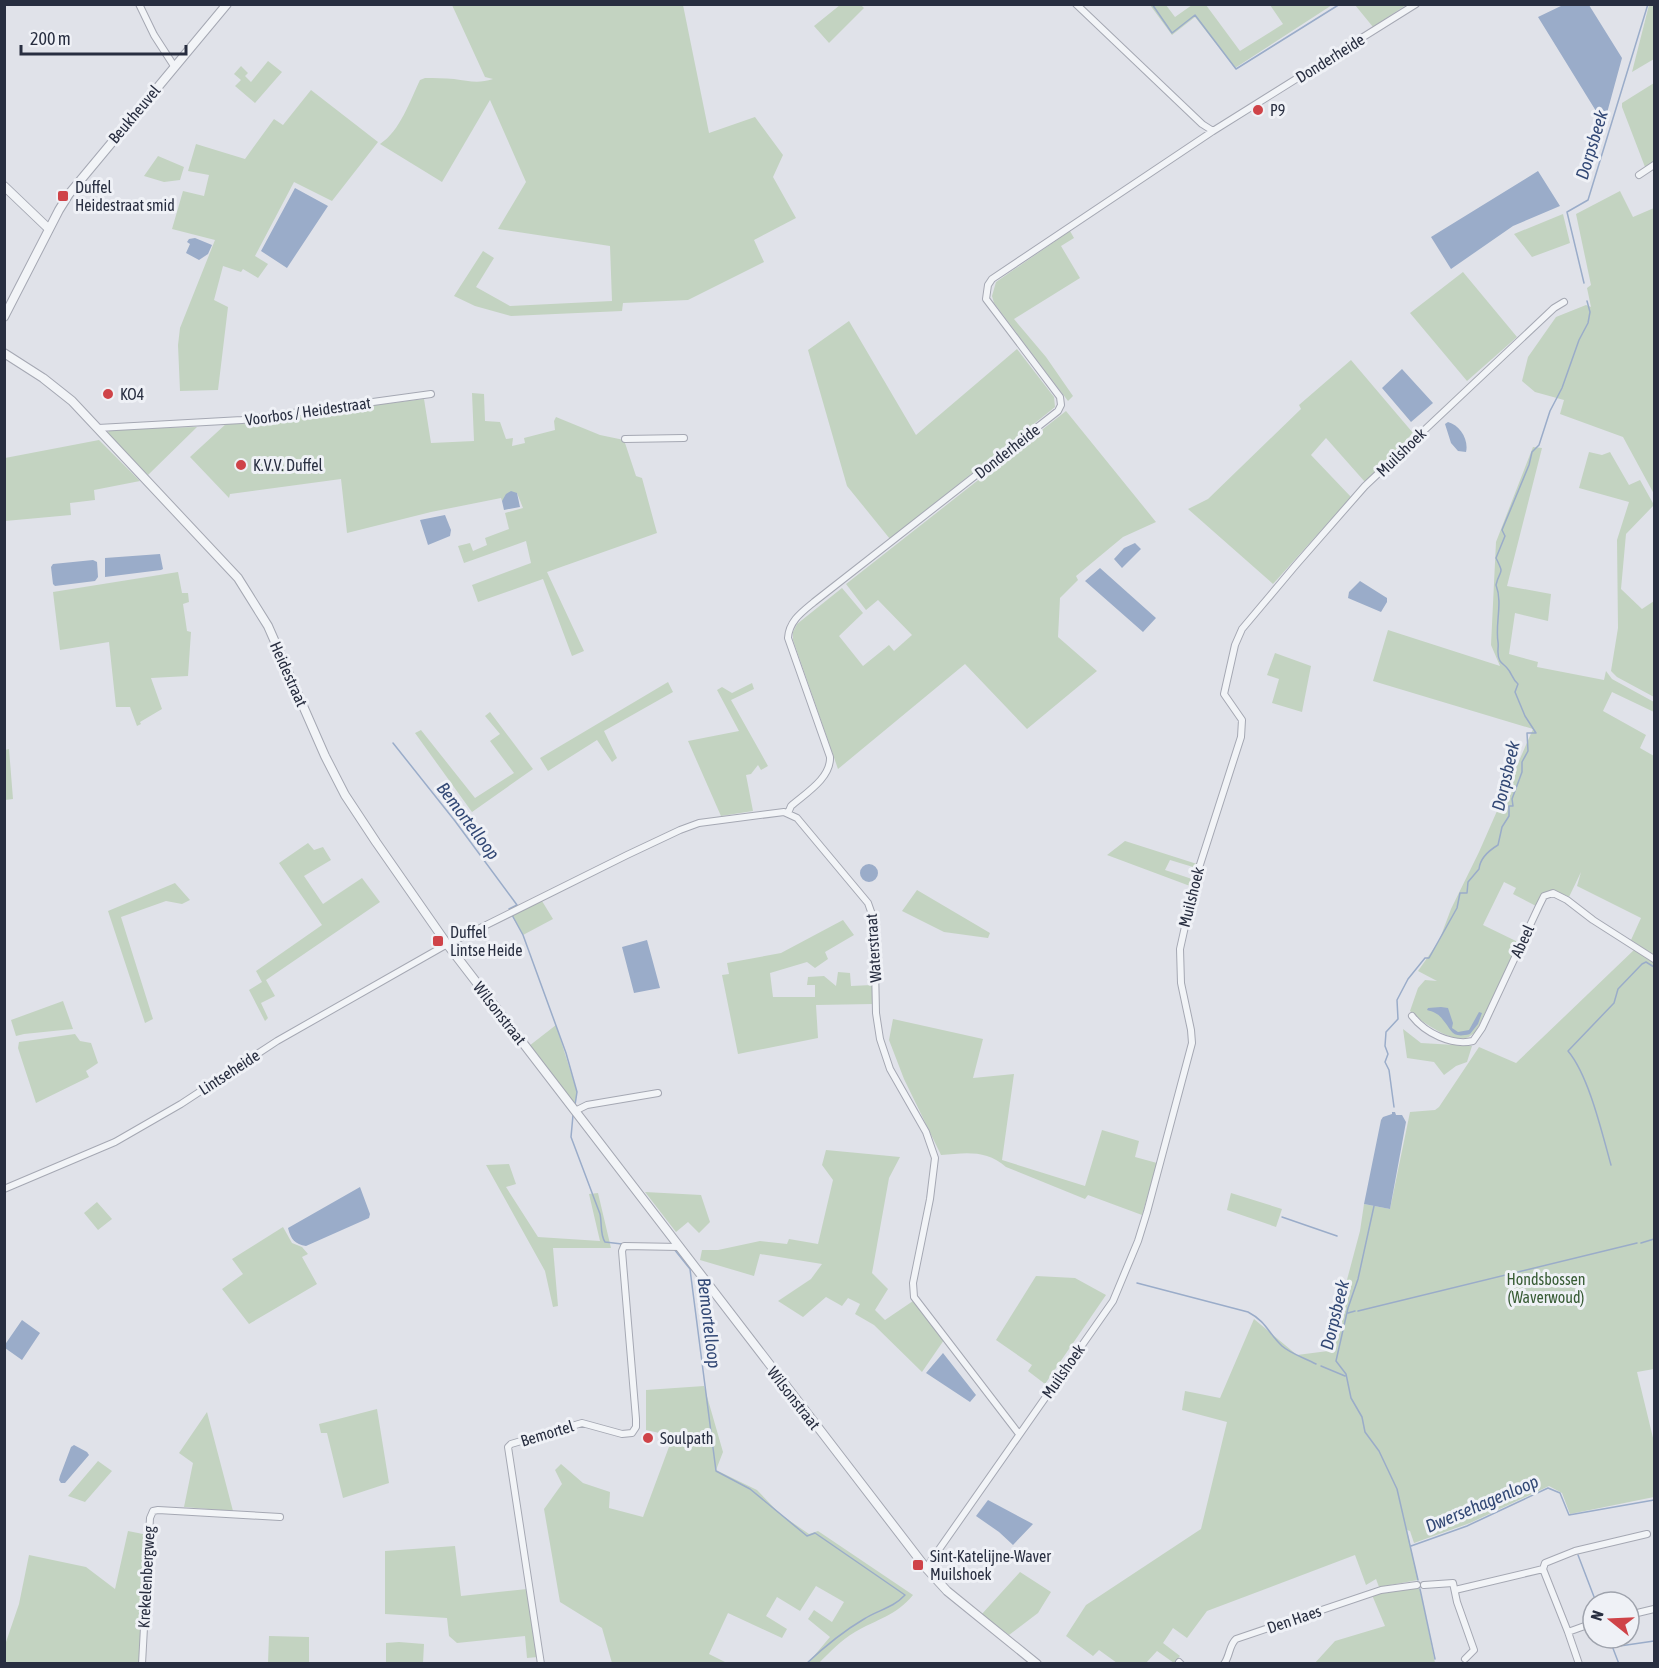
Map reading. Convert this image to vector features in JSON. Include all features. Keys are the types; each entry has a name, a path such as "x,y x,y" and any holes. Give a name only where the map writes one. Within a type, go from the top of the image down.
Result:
{"street":[{"path":"139,4 154,35 174,66"},
{"name":"Beukheuvel","path":"4,317 64,201 82,175 227,4"},
{"path":"1076,4 1202,124 1213,131"},
{"name":"Donderheide","path":"788,813 791,806 825,775 830,765 830,757 788,638 790,626 796,617 1058,411 1061,405 1060,397 986,299 988,285 992,279 1213,131 1416,4"},
{"path":"1639,175 1654,165"},
{"path":"4,186 49,229"},
{"name":"Muilshoek","path":"926,1568 1113,1301 1138,1241 1192,1043 1179,966 1183,932 1208,835 1241,737 1242,720 1224,694 1235,645 1242,629 1365,486 1554,308 1564,302"},
{"name":"Heidestraat","path":"4,353 62,393 98,428 238,578 268,626 325,756 345,795 447,944"},
{"name":"Voorbos / Heidestraat","path":"98,428 242,420 431,394"},
{"path":"625,438 684,438"},
{"path":"447,944 689,826 723,819 779,812 788,813"},
{"name":"Waterstraat","path":"788,813 797,818 868,903 874,920 876,1013 880,1039 890,1069 934,1149 935,1167 913,1283 914,1297 1018,1434"},
{"name":"Abeel","path":"1412,1016 1416,1022 1438,1036 1461,1042 1473,1041 1482,1028 1544,896 1553,893 1568,900 1593,920 1654,959"},
{"name":"Wilsonstraat","path":"447,944 926,1568 947,1591 1037,1664"},
{"name":"Lintseheide","path":"4,1189 92,1153 139,1129 277,1041 447,944"},
{"path":"575,1111 587,1105 658,1093"},
{"name":"Bemortel","path":"541,1664 508,1447 511,1444 582,1423 622,1434 632,1433 636,1427 636,1419 622,1251 624,1246 680,1247"},
{"name":"Krekelenbergweg","path":"142,1664 150,1518 153,1511 280,1516"},
{"path":"1579,1664 1542,1569 1545,1563 1575,1551 1647,1534"},
{"path":"1465,1659 1474,1650 1455,1590 1542,1569"},
{"name":"Den Haes","path":"1224,1664 1230,1660 1232,1642 1236,1639 1370,1593 1392,1587 1453,1583 1455,1590"},
{"path":"1568,1632 1581,1627"}],"green space":[{"path":"452,5 683,5 709,133 755,117 783,155 773,177 796,218 754,240 764,262 688,300 623,303 622,311 511,316 475,306 454,296 483,251 494,258 476,287 510,306 612,301 610,246 498,229 526,182 490,100 442,182 380,144 399,124 420,80 440,78 478,82 493,79 485,77"},
{"path":"840,5 861,5 864,8 829,43 814,26"},
{"path":"1150,5 1166,5 1175,17 1192,5 1206,5 1240,51 1283,24 1270,5 1332,5 1235,68 1195,17 1172,35"},
{"path":"1355,5 1406,5 1373,27"},
{"path":"1649,5 1654,5 1654,59 1632,72"},
{"path":"268,61 282,72 255,103 235,86 241,80 234,74 241,66 248,73 245,76 251,82"},
{"path":"1654,83 1654,162 1645,167 1622,103"},
{"path":"311,90 378,142 332,201 294,182 255,256 268,264 258,278 243,269 241,272 223,266 214,300 228,307 218,390 180,391 178,345 180,328 215,240 172,229 183,191 204,196 209,175 188,171 196,144 245,159 274,119 283,125"},
{"path":"158,156 184,167 180,180 164,182 144,176"},
{"path":"1620,191 1633,217 1654,208 1654,494 1623,437 1560,414 1564,400 1535,392 1522,381 1528,357 1556,317 1586,305 1591,307 1587,288 1591,285 1576,214"},
{"path":"1563,214 1570,243 1532,257 1514,234"},
{"path":"1070,231 1074,238 1061,246 1080,278 1014,319 1046,357 1073,396 1068,401 994,303 992,296 996,282"},
{"path":"1463,272 1517,337 1467,381 1410,313"},
{"path":"849,321 916,435 1017,349 1054,397 1055,407 890,539 847,486 808,350"},
{"path":"1351,360 1413,433 1365,482 1326,438 1311,455 1351,497 1273,584 1188,509 1208,499 1301,409 1299,405"},
{"path":"472,393 484,394 485,421 500,422 506,439 513,438 512,446 525,443 524,438 555,430 556,417 600,435 624,440 636,476 642,478 657,533 547,572 584,651 572,656 543,579 478,602 472,585 531,563 526,541 464,563 458,546 470,543 473,551 487,545 485,538 509,529 505,513 523,508 517,493 502,501 501,498 431,512 347,533 341,479 230,494 229,498 190,457 227,423 424,399 431,443 474,441"},
{"path":"1066,411 1156,522 1123,537 1076,576 1078,580 1060,598 1058,637 1097,671 1027,729 965,664 838,769 793,640 793,632 797,624 842,588 863,613 839,636 863,666 889,645 894,651 912,635 878,600 866,610 846,584"},
{"path":"197,427 148,475 107,434 110,429"},
{"path":"99,440 140,481 94,490 95,500 70,503 71,515 5,521 5,458"},
{"path":"1533,447 1542,448 1507,586 1551,594 1548,621 1515,613 1509,654 1538,662 1537,667 1604,680 1606,671 1612,679 1654,702 1654,712 1612,692 1603,711 1646,735 1640,748 1654,756 1654,955 1631,940 1641,918 1577,886 1581,872 1569,897 1549,891 1542,895 1536,906 1513,894 1516,888 1504,882 1483,925 1520,943 1475,1033 1467,1038 1459,1038 1436,1030 1410,1011 1418,988 1425,980 1437,981 1418,971 1439,941 1451,909 1479,852 1533,729 1373,681 1388,630 1500,666 1491,645 1496,542"},
{"path":"1589,452 1602,455 1610,452 1629,485 1640,480 1654,505 1626,534 1621,589 1642,609 1654,601 1654,697 1617,677 1611,671 1618,628 1617,540 1629,502 1579,488"},
{"path":"178,572 182,593 188,593 189,602 183,604 187,631 191,632 188,676 151,678 162,709 137,726 130,707 116,707 109,642 60,650 53,592"},
{"path":"1275,653 1311,666 1302,712 1272,703 1279,679 1267,675"},
{"path":"668,682 673,692 604,731 617,758 612,762 597,740 548,771 540,758"},
{"path":"752,683 754,689 731,700 768,766 761,770 758,765 751,774 746,775 753,811 721,816 688,741 739,731 717,690 722,687 732,693"},
{"path":"490,712 533,769 472,812 415,733 421,730 475,798 514,773 490,741 500,734 485,716"},
{"path":"9,749 13,799 5,800 5,750"},
{"path":"1125,841 1197,864 1193,876 1190,874 1193,867 1170,860 1165,870 1192,879 1190,886 1107,855"},
{"path":"308,843 314,850 323,847 331,860 304,876 323,904 362,878 380,902 266,980 275,996 261,1003 268,1018 265,1021 249,990 262,982 256,971 322,925 279,863"},
{"path":"175,883 190,900 182,904 166,901 121,917 153,1019 145,1023 108,911"},
{"path":"917,890 990,933 988,938 944,932 902,911"},
{"path":"542,901 553,919 523,935 511,914"},
{"path":"843,920 854,935 825,952 828,959 815,968 807,962 770,973 773,997 815,997 815,985 807,985 808,977 824,976 836,986 838,972 850,973 851,986 872,985 873,1004 816,1005 818,1038 738,1054 722,975 729,974 727,963 781,953"},
{"name":"Hondsbossen (Waverwoud)","path":"1636,948 1654,961 1654,1369 1637,1372 1654,1442 1654,1497 1570,1514 1562,1493 1549,1486 1470,1523 1414,1543 1410,1531 1407,1530 1418,1580 1379,1587 1376,1579 1366,1585 1355,1555 1207,1611 1187,1638 1173,1628 1163,1643 1180,1656 1174,1663 1157,1651 1146,1663 1117,1663 1099,1650 1093,1656 1066,1636 1086,1605 1201,1529 1227,1422 1182,1410 1185,1391 1220,1398 1254,1319 1297,1355 1328,1351 1360,1231 1364,1204 1390,1209 1410,1112 1435,1110 1439,1107 1479,1047 1516,1063"},
{"path":"63,1001 73,1029 16,1036 11,1020"},
{"path":"893,1019 983,1039 973,1078 1014,1074 1002,1160 1085,1186 1102,1130 1139,1141 1135,1157 1157,1163 1142,1215 1088,1195 1085,1199 1006,1167 991,1157 966,1153 941,1155 904,1079 889,1040"},
{"path":"556,1025 577,1092 575,1106 529,1046"},
{"path":"1403,1029 1421,1043 1472,1046 1467,1062 1456,1066 1444,1075 1434,1062 1407,1058"},
{"path":"75,1034 80,1041 91,1043 98,1063 86,1071 89,1077 36,1103 18,1048 19,1042"},
{"path":"826,1150 900,1157 889,1178 872,1273 888,1289 875,1310 885,1320 913,1301 944,1340 922,1372 874,1325 855,1314 860,1304 848,1298 842,1306 826,1297 803,1317 778,1301 811,1279 822,1264 760,1254 754,1276 700,1260 702,1250 718,1250 760,1241 787,1244 789,1239 818,1244 833,1180 822,1165"},
{"path":"509,1164 516,1184 506,1187 538,1237 600,1241 589,1194 598,1193 611,1248 553,1248 558,1306 553,1307 545,1271 486,1165"},
{"path":"645,1192 701,1195 710,1222 699,1233 688,1222 676,1232"},
{"path":"1231,1193 1282,1209 1276,1227 1227,1210"},
{"path":"97,1202 112,1219 98,1230 84,1213"},
{"path":"283,1227 292,1243 302,1247 308,1254 302,1257 317,1284 249,1324 222,1289 243,1274 232,1259"},
{"path":"1036,1276 1075,1278 1106,1295 1045,1384 1028,1371 1032,1365 996,1340"},
{"path":"704,1386 723,1452 716,1470 757,1490 780,1514 809,1534 818,1531 913,1595 893,1613 845,1639 819,1663 808,1663 830,1637 808,1619 814,1610 832,1622 844,1602 816,1586 800,1611 777,1597 766,1616 787,1629 782,1638 728,1613 709,1654 727,1663 612,1663 602,1628 560,1602 544,1509 562,1484 555,1470 561,1464 583,1483 610,1492 609,1508 643,1517 673,1436 646,1430 646,1390"},
{"path":"377,1409 389,1483 343,1498 327,1433 321,1433 319,1424"},
{"path":"207,1412 233,1511 184,1507 193,1463 179,1453"},
{"path":"98,1461 112,1471 85,1502 68,1496"},
{"path":"128,1531 143,1534 140,1663 6,1663 6,1642 19,1604 29,1555 86,1567 115,1589"},
{"path":"455,1546 461,1596 527,1589 538,1657 527,1658 525,1636 457,1643 449,1636 447,1618 385,1614 385,1551"},
{"path":"1020,1572 1051,1592 1038,1613 1009,1635 981,1615"},
{"path":"1417,1587 1420,1589 1435,1663 1314,1664 1335,1641 1385,1626 1372,1595 1384,1591"},
{"path":"269,1636 309,1637 309,1662 352,1663 268,1663"},
{"path":"386,1643 424,1644 423,1663 386,1663"}],"water":[{"path":"1563,5 1589,5 1622,58 1604,124 1538,17"},
{"path":"1538,171 1560,206 1513,226 1451,269 1431,237"},
{"path":"295,188 328,206 287,268 261,251"},
{"path":"195,238 212,245 208,254 199,260 186,253 190,244 187,242"},
{"path":"1402,369 1433,403 1411,422 1382,388"},
{"path":"1448,422 1456,426 1463,434 1467,447 1466,452 1458,451 1451,443 1445,424"},
{"path":"511,491 517,493 520,507 504,510 502,501"},
{"path":"445,515 451,530 450,536 428,545 420,520"},
{"path":"1135,543 1141,549 1122,568 1114,559 1124,548"},
{"path":"160,554 163,569 161,570 105,577 105,558"},
{"path":"93,560 97,562 98,577 95,581 55,586 53,584 51,567 53,564"},
{"path":"1100,568 1156,618 1143,632 1085,581"},
{"path":"1360,581 1387,598 1381,612 1348,598 1349,592"},
{"path":"869,864 875,867 878,873 875,879 869,882 863,879 860,873 863,867"},
{"path":"647,940 660,988 634,993 622,947"},
{"path":"1448,1008 1453,1023 1452,1028 1458,1032 1469,1030 1479,1012 1482,1013 1478,1024 1470,1034 1459,1035 1453,1033 1438,1015 1427,1010"},
{"path":"1392,1112 1402,1115 1406,1122 1390,1209 1364,1204 1381,1120"},
{"path":"360,1187 370,1214 369,1218 306,1246 296,1243 288,1228"},
{"path":"22,1320 40,1333 22,1360 4,1346"},
{"path":"943,1353 976,1395 970,1402 926,1373"},
{"path":"74,1445 89,1455 65,1483 61,1483 60,1476 71,1447"},
{"path":"988,1500 1033,1524 1013,1545 976,1516"}],"waterway":[{"path":"1152,4 1172,33 1195,15 1236,69 1340,4"},
{"name":"Dorpsbeek","path":"1584,283 1567,212 1588,200 1648,4"},
{"name":"Dorpsbeek","path":"1394,1107 1389,1070 1385,1062 1388,1054 1385,1046 1386,1032 1398,1019 1397,1000 1408,979 1425,958 1429,958 1457,908 1460,893 1467,893 1468,882 1479,869 1483,859 1498,845 1502,827 1509,816 1509,806 1513,806 1512,799 1522,772 1522,762 1528,751 1527,733 1536,733 1525,716 1515,692 1518,684 1498,656 1499,599 1496,585 1501,570 1496,558 1505,536 1502,530 1529,465 1532,452 1539,445 1550,411 1562,388 1579,340 1588,323 1590,312 1587,301"},
{"name":"Bemortelloop","path":"393,743 455,821 517,905 509,909"},
{"name":"Bemortelloop","path":"512,915 523,935 566,1053 577,1092 575,1105"},
{"path":"1611,1165 1588,1090 1576,1062 1568,1051 1614,1003 1618,989 1642,964 1646,962 1654,967"},
{"name":"Bemortelloop","path":"573,1115 571,1137 600,1214 603,1239 605,1242 622,1244"},
{"name":"Dorpsbeek","path":"1374,1206 1358,1279 1348,1308 1336,1361 1346,1374 1351,1398 1362,1417 1365,1432 1379,1451 1397,1489 1418,1580"},
{"path":"1282,1217 1337,1236"},
{"path":"1641,1243 1654,1239"},
{"path":"1358,1311 1637,1243"},
{"name":"Bemortelloop","path":"674,1249 690,1269 716,1471 750,1489 807,1536 815,1533 905,1595 896,1603 848,1629 806,1664"},
{"path":"1137,1283 1248,1312 1259,1320 1286,1349 1316,1364"},
{"name":"Dorpsbeek","path":"1348,1313 1355,1311"},
{"path":"1321,1366 1345,1376"},
{"name":"Dwersehagenloop","path":"1411,1546 1467,1526 1548,1488 1560,1493 1569,1515 1654,1500"},
{"name":"Dwersehagenloop","path":"1578,1555 1591,1590"},
{"name":"Dorpsbeek","path":"1420,1589 1435,1659"},
{"path":"1641,1643 1654,1641"},
{"path":"1614,1650 1619,1664"}],"place":[{"name":"P9","path":"1258,110"},
{"name":"Duffel Heidestraat smid","path":"63,196"},
{"name":"KO4","path":"108,394"},
{"name":"K.V.V. Duffel","path":"241,465"},
{"name":"Duffel Lintse Heide","path":"438,941"},
{"name":"Soulpath","path":"648,1438"},
{"name":"Sint-Katelijne-Waver Muilshoek","path":"918,1565"}]}
